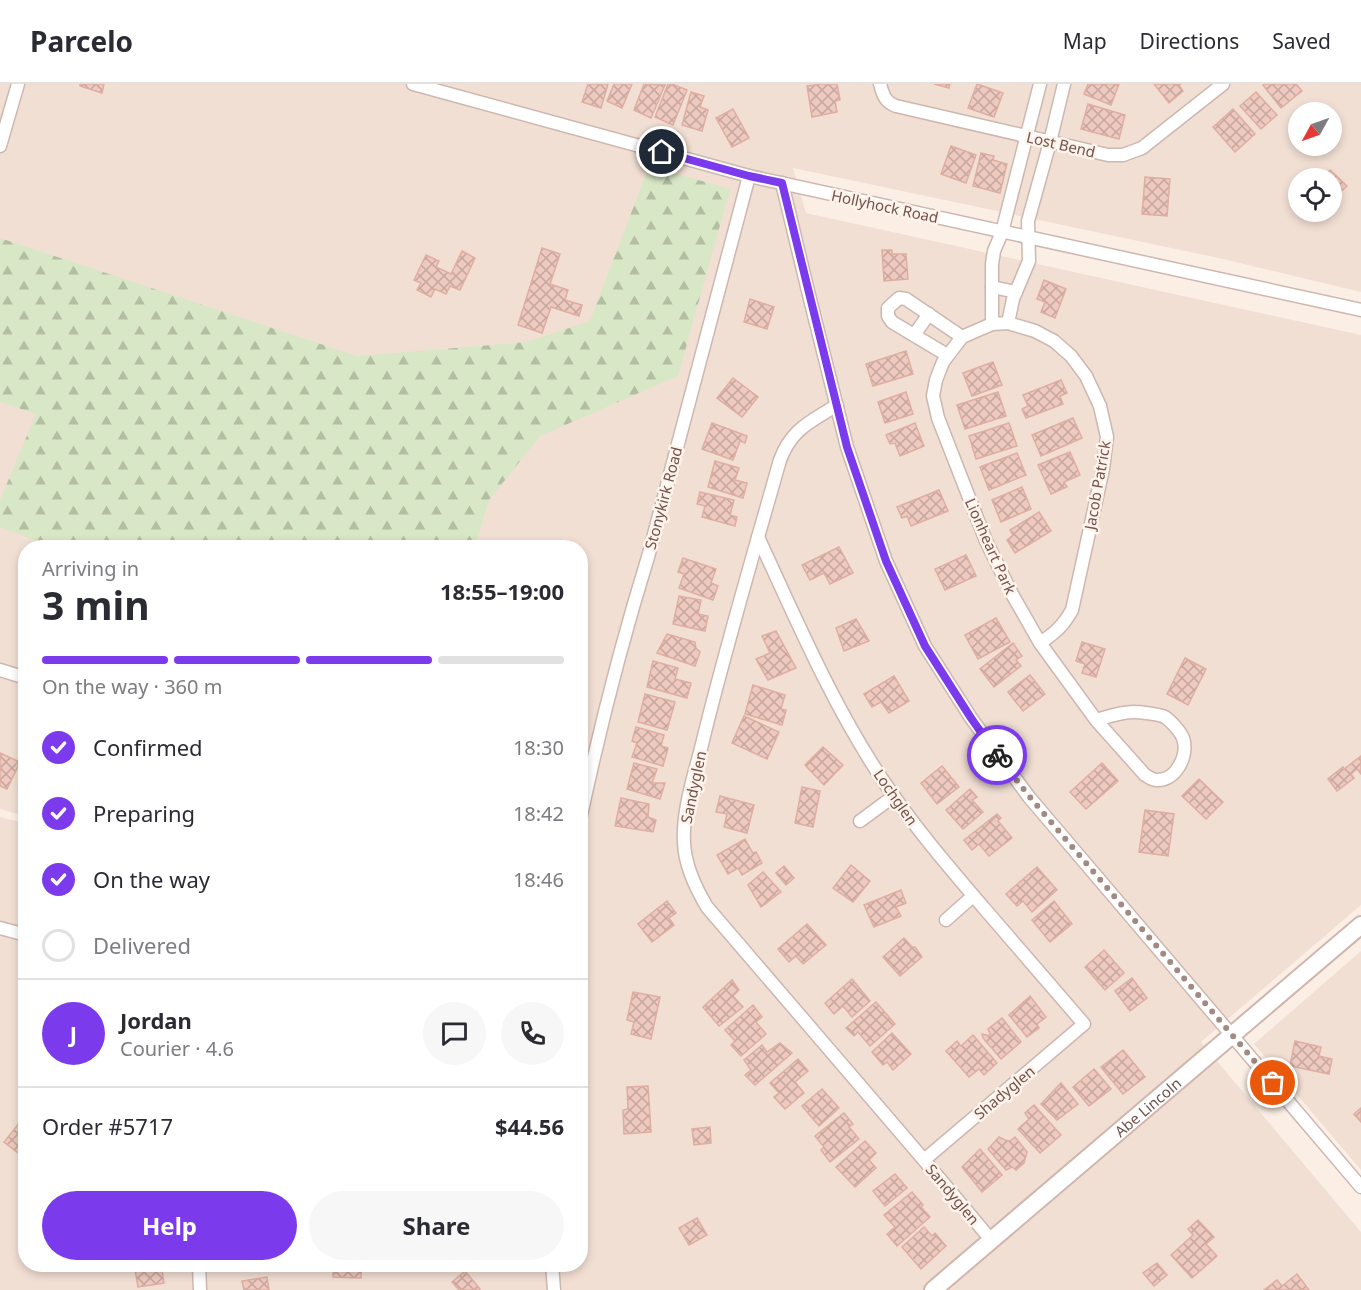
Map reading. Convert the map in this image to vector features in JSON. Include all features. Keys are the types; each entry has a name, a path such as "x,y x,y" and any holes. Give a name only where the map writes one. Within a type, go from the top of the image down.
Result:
{"street":[{"path":"0,146 18,84"},
{"name":"Hollyhock Road","path":"413,84 749,176 1361,310"},
{"path":"992,324 994,251 1002,232 1040,84"},
{"path":"1008,323 1016,292 1029,261 1028,221 1064,84"},
{"name":"Lost Bend","path":"881,89 890,104 896,106 1108,155 1123,155 1142,148 1223,84"},
{"name":"Stonykirk Road","path":"588,787 630,613 648,557 749,176"},
{"path":"782,183 847,447 886,561 925,646 971,718 1029,796 1361,1187"},
{"path":"992,287 1016,292"},
{"path":"947,355 892,322 888,316 888,308 899,298 906,298 962,337"},
{"path":"914,335 929,314"},
{"name":"Jacob Patrick","path":"992,324 1008,323 1035,331 1054,341 1071,356 1086,376 1100,406 1107,437 1103,470 1072,609 1064,625 1040,643"},
{"name":"Lionheart Park","path":"992,324 962,337 947,355 936,380 933,396 938,418 986,541 1012,594 1040,643 1096,720 1145,774 1154,780 1163,780 1173,774 1180,765 1184,749 1183,739 1164,716 1131,712 1096,720"},
{"name":"Sandyglen","path":"837,405 798,431 785,447 710,714 684,818 684,845 689,871 699,896 715,917 992,1240"},
{"name":"Lochglen","path":"758,537 828,685 846,720 882,779 916,826 973,896 1084,1024"},
{"path":"0,670 18,676"},
{"path":"860,821 894,796"},
{"path":"946,920 973,896"},
{"name":"Abe Lincoln","path":"933,1290 1361,925"},
{"path":"0,928 18,933"},
{"name":"Shadyglen","path":"924,1160 1084,1024"},
{"path":"199,1272 200,1290"},
{"path":"553,1272 554,1290"}],"shaded area":[{"path":"0,84 1361,84 1361,292 1223,259 793,168 806,213 1361,335 1361,905 1201,1042 1361,1232 1361,1290 0,1290 0,817 18,821 18,1272 588,1272 588,540 18,540 18,814 0,809"},
{"path":"1361,951 1361,1170 1254,1044"}],"green space":[{"path":"649,166 730,189 678,376 540,436 489,500 477,540 35,540 0,527 0,500 36,414 0,402 0,238 357,356 527,342 590,321"}],"building":[{"path":"80,84 104,84 102,93 80,86"},
{"path":"588,84 608,84 601,108 582,102"},
{"path":"614,84 632,84 622,108 607,101"},
{"path":"644,84 665,85 651,118 634,110"},
{"path":"668,84 687,90 673,125 655,117"},
{"path":"837,84 840,100 835,101 837,112 812,117 807,86"},
{"path":"934,84 950,84 949,88"},
{"path":"977,84 1003,93 994,117 968,108"},
{"path":"1088,84 1119,84 1111,105 1084,94"},
{"path":"1154,84 1181,84 1179,85 1183,91 1169,103"},
{"path":"1296,84 1302,91 1281,108 1263,85"},
{"path":"691,92 704,96 700,107 708,110 702,131 682,125"},
{"path":"1256,92 1277,115 1261,129 1240,106"},
{"path":"1088,104 1125,115 1119,139 1081,129"},
{"path":"733,109 749,138 732,147 716,118"},
{"path":"1233,109 1255,134 1235,152 1213,127"},
{"path":"951,146 976,155 966,183 941,174"},
{"path":"981,153 994,156 993,160 1007,164 1000,193 973,186"},
{"path":"1145,177 1170,179 1167,216 1142,214"},
{"path":"1342,181 1347,186 1342,191"},
{"path":"542,248 560,254 550,284 568,290 565,300 582,305 579,316 551,307 542,333 518,325"},
{"path":"882,250 892,250 892,254 906,254 908,279 884,281"},
{"path":"462,251 475,258 460,290 450,286 446,294 435,289 431,297 417,290 421,283 414,280 426,255 439,261 436,267 451,274"},
{"path":"1044,280 1066,289 1055,318 1041,312 1045,302 1037,299"},
{"path":"750,299 774,307 767,329 744,322"},
{"path":"906,351 913,374 873,386 866,364"},
{"path":"993,362 1002,385 972,396 963,373"},
{"path":"733,378 758,397 742,417 717,398"},
{"path":"1061,380 1067,393 1060,396 1063,404 1026,418 1022,409 1028,406 1023,395"},
{"path":"906,392 913,414 885,423 878,402"},
{"path":"998,392 1006,416 965,429 957,405"},
{"path":"1073,418 1082,438 1041,456 1032,435"},
{"path":"712,423 747,436 745,443 740,441 733,460 702,449"},
{"path":"915,423 924,446 900,456 895,443 890,444 886,435"},
{"path":"1009,423 1017,446 976,459 969,436"},
{"path":"1070,452 1080,475 1064,482 1067,487 1051,494 1038,465"},
{"path":"1017,453 1026,475 989,490 980,467"},
{"path":"715,461 739,468 735,480 747,483 743,498 708,487"},
{"path":"1022,487 1031,509 1001,522 992,500"},
{"path":"939,490 948,511 911,526 907,516 902,518 897,507"},
{"path":"700,492 734,500 730,515 737,517 735,526 702,517 705,506 697,504"},
{"path":"1039,512 1051,531 1015,553 1007,540 1013,535 1010,530"},
{"path":"839,547 853,573 830,584 824,573 810,580 802,565"},
{"path":"966,555 976,576 945,590 935,569"},
{"path":"683,558 716,569 711,583 718,586 713,600 679,588 684,574 678,572"},
{"path":"679,596 701,600 698,614 708,616 705,631 673,624"},
{"path":"996,618 1010,642 978,659 965,635"},
{"path":"856,619 869,641 844,651 836,628"},
{"path":"776,631 796,668 768,680 756,659 770,653 762,636"},
{"path":"667,634 695,642 700,652 695,666 657,653"},
{"path":"1082,642 1105,649 1096,677 1082,673 1085,664 1076,661"},
{"path":"1013,643 1022,656 1016,660 1021,666 994,687 980,669"},
{"path":"1185,658 1206,669 1188,705 1167,694"},
{"path":"653,661 678,668 675,679 691,683 687,698 647,687"},
{"path":"1030,675 1045,694 1023,711 1008,692"},
{"path":"894,676 909,701 889,713 881,702 872,707 864,694"},
{"path":"753,685 785,695 781,709 786,710 782,725 745,714"},
{"path":"645,694 675,702 667,730 638,722"},
{"path":"744,716 779,732 767,759 732,743"},
{"path":"636,727 664,735 661,746 668,748 663,766 632,757 637,743 632,741"},
{"path":"823,747 843,765 824,785 805,765"},
{"path":"0,753 18,761 18,766 7,789 0,786"},
{"path":"1361,756 1361,774 1357,769 1351,774 1354,778 1337,791 1328,779"},
{"path":"634,763 657,769 652,783 665,783 660,799 627,789"},
{"path":"1102,763 1118,781 1086,809 1070,792"},
{"path":"942,766 959,787 937,804 921,783"},
{"path":"1199,779 1223,802 1206,819 1182,796"},
{"path":"802,787 820,791 813,827 795,823"},
{"path":"970,789 977,797 972,800 983,812 963,829 946,810"},
{"path":"720,796 754,805 747,833 724,827 727,814 716,812"},
{"path":"621,798 649,804 648,817 656,820 653,832 615,826"},
{"path":"1145,810 1174,814 1168,856 1139,852"},
{"path":"997,814 1001,818 998,821 1012,838 989,856 979,844 972,850 964,840"},
{"path":"745,839 762,863 742,875 738,868 728,874 717,855"},
{"path":"851,865 870,881 853,902 833,888"},
{"path":"784,866 794,878 786,885 776,873"},
{"path":"1037,867 1057,890 1032,912 1023,901 1017,906 1006,894"},
{"path":"763,872 781,892 761,907 748,885"},
{"path":"901,890 906,903 896,907 901,916 874,927 864,905"},
{"path":"667,901 676,913 669,918 674,925 652,942 638,924"},
{"path":"1054,901 1072,924 1050,942 1032,920"},
{"path":"807,924 826,945 803,964 796,956 789,962 778,949"},
{"path":"904,938 922,957 900,976 883,957"},
{"path":"1104,950 1124,973 1105,990 1085,967"},
{"path":"1132,978 1147,998 1130,1011 1115,991"},
{"path":"852,979 870,1001 852,1017 843,1006 834,1014 825,1003"},
{"path":"732,980 739,990 733,996 743,1007 719,1026 703,1007"},
{"path":"633,992 660,997 651,1039 631,1034 634,1022 627,1020"},
{"path":"1030,996 1046,1017 1037,1024 1039,1028 1027,1037 1009,1015"},
{"path":"876,1002 895,1024 870,1046 858,1032 854,1036 846,1028"},
{"path":"753,1005 762,1017 756,1022 766,1034 741,1056 731,1045 735,1041 725,1030"},
{"path":"1002,1018 1021,1042 1001,1059 982,1034 991,1036 988,1029"},
{"path":"892,1033 911,1054 893,1070 887,1062 883,1065 872,1052"},
{"path":"973,1035 997,1063 984,1075 979,1069 969,1077 946,1051 957,1041 961,1046"},
{"path":"1295,1041 1321,1047 1319,1056 1332,1059 1329,1074 1290,1066"},
{"path":"780,1043 792,1053 755,1085 745,1075 751,1070 744,1060 762,1045 767,1052"},
{"path":"1123,1050 1145,1077 1123,1094 1101,1067"},
{"path":"798,1059 808,1071 795,1082 804,1093 785,1109 774,1097 779,1093 770,1083"},
{"path":"1094,1069 1111,1089 1089,1106 1073,1087"},
{"path":"1061,1083 1078,1104 1057,1120 1041,1104"},
{"path":"648,1086 651,1132 624,1134 623,1110 628,1109 627,1087"},
{"path":"822,1089 839,1108 819,1126 802,1106"},
{"path":"1034,1105 1061,1135 1040,1153 1018,1129 1029,1119 1025,1113"},
{"path":"1361,1108 1361,1122 1354,1114"},
{"path":"844,1113 853,1124 849,1127 859,1139 830,1162 821,1150 824,1147 815,1136"},
{"path":"18,1124 18,1153 4,1142"},
{"path":"710,1127 711,1143 694,1145 692,1129"},
{"path":"999,1137 1010,1141 1015,1137 1027,1152 1024,1163 1016,1170 1012,1167 1006,1170 988,1149"},
{"path":"865,1141 876,1153 869,1160 876,1168 855,1187 836,1167"},
{"path":"980,1149 1002,1175 982,1192 962,1167"},
{"path":"895,1174 907,1188 885,1206 873,1191"},
{"path":"912,1192 930,1217 897,1246 887,1234 895,1227 884,1215"},
{"path":"697,1218 707,1235 689,1245 679,1228"},
{"path":"1198,1220 1214,1237 1206,1244 1217,1256 1192,1278 1171,1255 1193,1235 1188,1229"},
{"path":"924,1227 932,1236 935,1233 946,1246 921,1269 902,1247"},
{"path":"1157,1263 1167,1275 1154,1286 1143,1273"},
{"path":"135,1272 162,1272 164,1283 138,1287"},
{"path":"333,1272 361,1272 361,1278 333,1277"},
{"path":"466,1272 480,1289 459,1290 452,1282"},
{"path":"1297,1274 1309,1290 1264,1290 1277,1280 1282,1286"},
{"path":"267,1277 269,1290 244,1290 242,1281"}],"way so far":[{"path":"997,755 1029,796 1273,1083"}],"route":[{"path":"662,152 782,183 847,447 886,561 925,646 997,755"}]}
